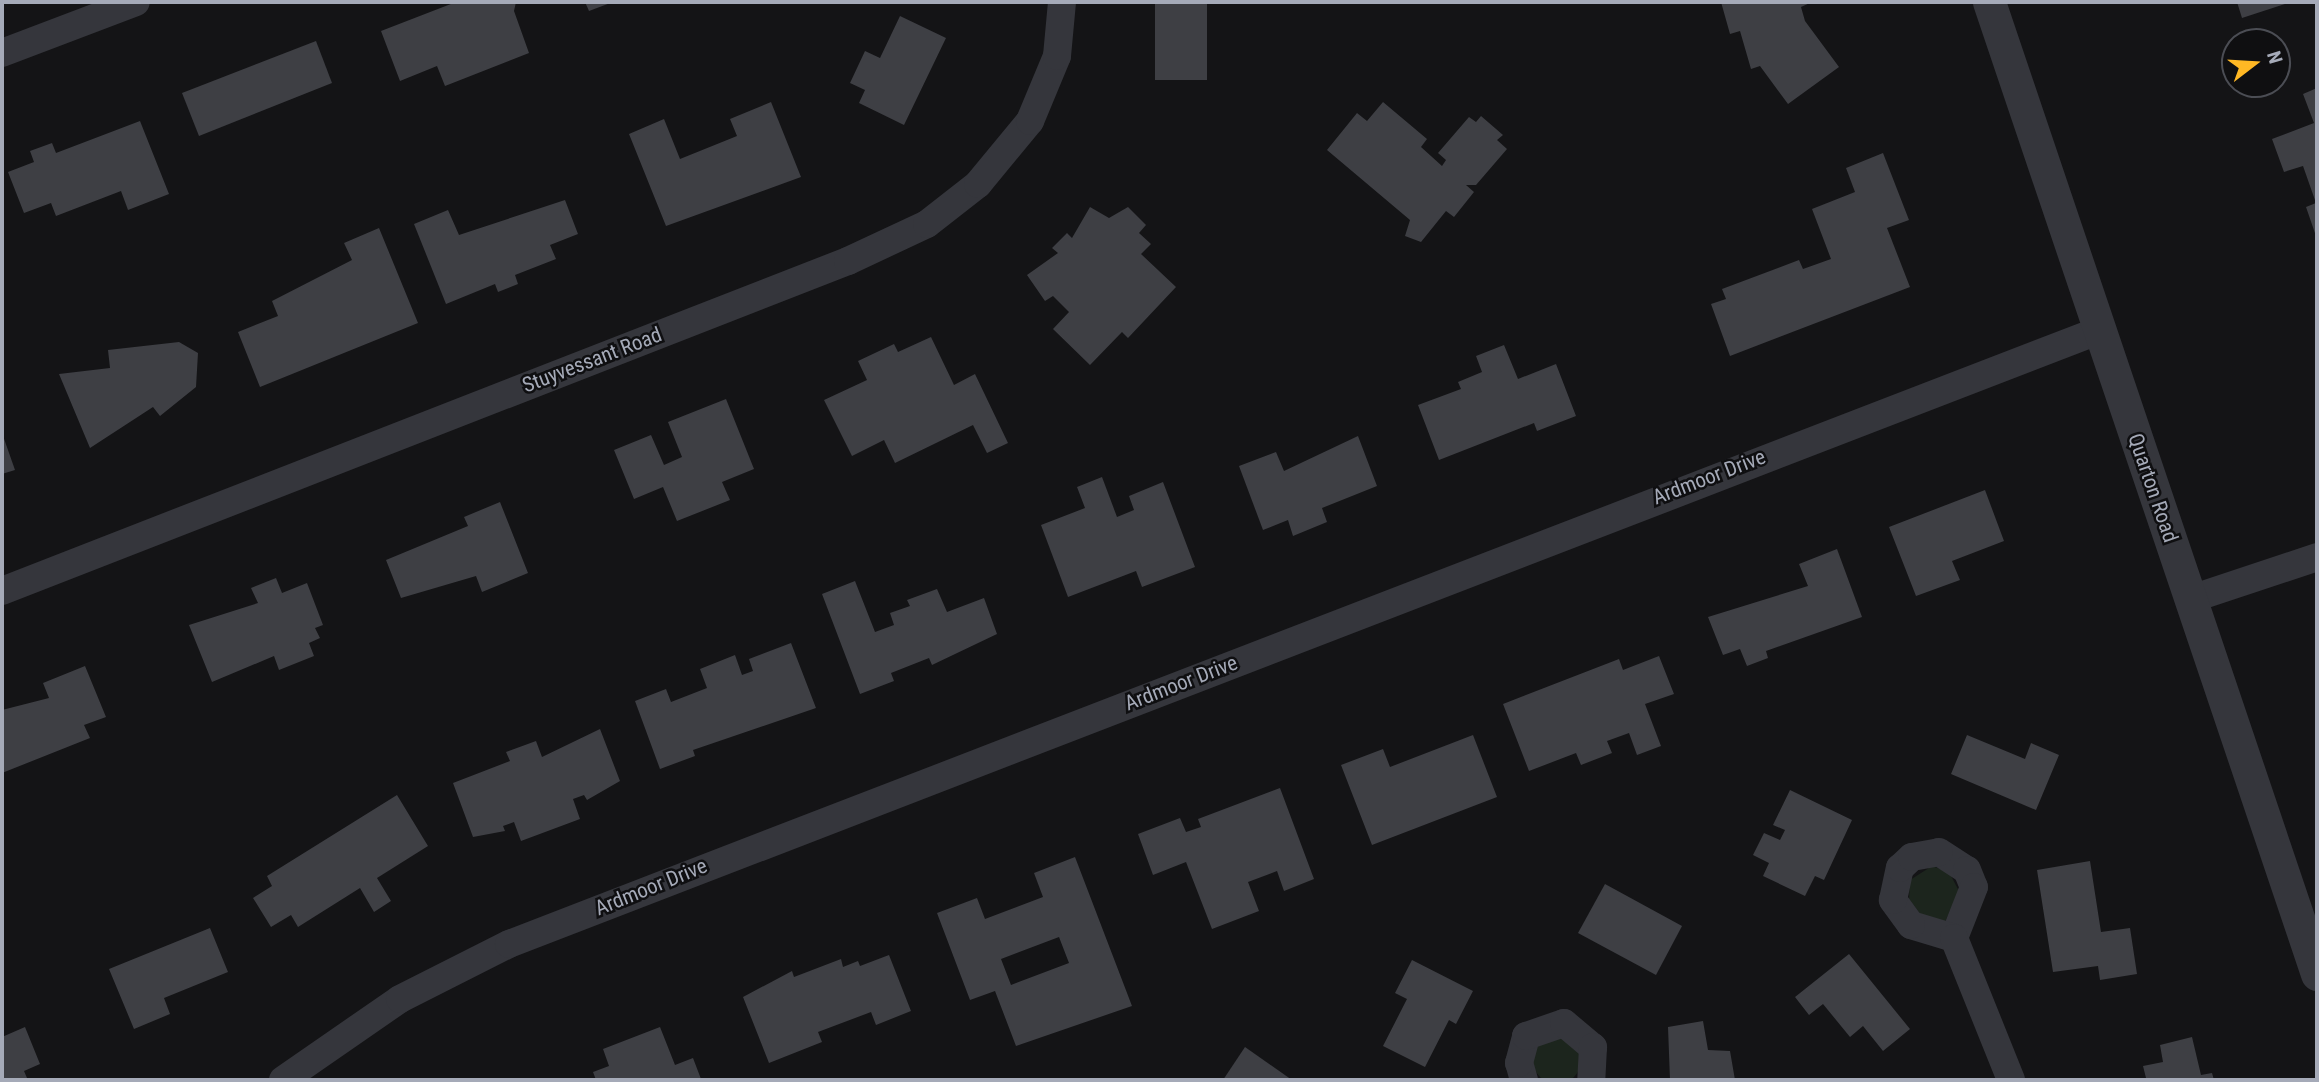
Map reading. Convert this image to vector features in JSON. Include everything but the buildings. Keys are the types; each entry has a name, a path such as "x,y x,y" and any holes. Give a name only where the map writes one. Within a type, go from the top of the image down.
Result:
{"street":[{"path":"2,54 136,2"},
{"name":"Stuyvessant Road","path":"2,591 848,261 927,224 978,184 1030,121 1057,56 1062,2"},
{"name":"Quarton Road","path":"1989,2 2317,974"},
{"name":"Ardmoor Drive","path":"284,1080 400,999 509,944 2100,330"},
{"path":"2191,599 2317,557"},
{"path":"1954,938 2011,1080"},
{"path":"1524,1080 1519,1063 1526,1036 1564,1023 1593,1046 1591,1080"}],"shaded area":[{"path":"1932,866 1949,872 1959,891 1945,922 1921,915 1909,899 1910,880"},
{"path":"1557,1036 1574,1043 1581,1060 1574,1077 1557,1084 1540,1077 1533,1060 1540,1043"}]}
